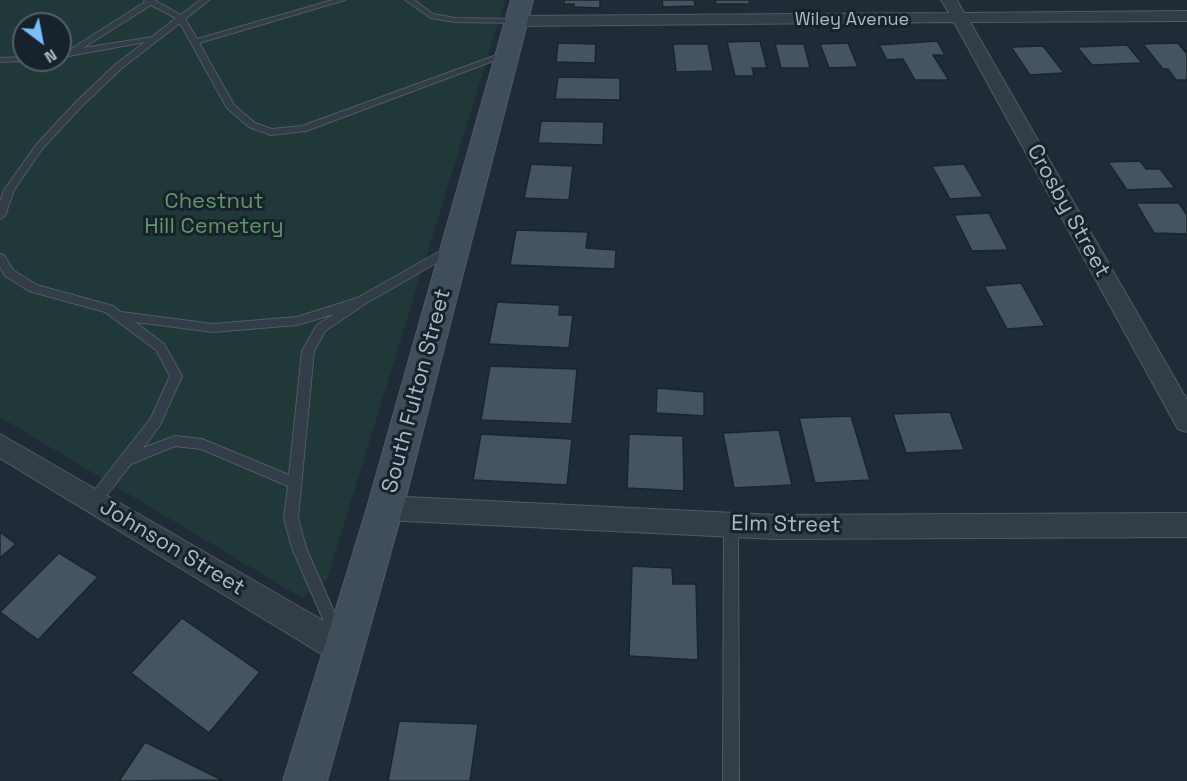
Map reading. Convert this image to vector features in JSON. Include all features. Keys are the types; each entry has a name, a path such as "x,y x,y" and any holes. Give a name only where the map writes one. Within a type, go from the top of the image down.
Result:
{"street":[{"name":"Crosby Street","path":"949,0 1187,422"},
{"name":"Wiley Avenue","path":"519,11 960,20 1187,16"},
{"name":"South Fulton Street","path":"305,781 385,508 519,11"},
{"name":"Johnson Street","path":"0,445 344,651"},
{"name":"Elm Street","path":"385,508 776,527 1187,525"}],"lane":[{"path":"0,216 9,190 39,147 118,66 205,0"},
{"path":"195,42 341,0"},
{"path":"409,0 431,15 443,18 519,11"},
{"path":"72,49 149,1 181,18 230,106 252,125 271,132 303,129 508,54"},
{"path":"72,53 155,38"},
{"path":"344,651 299,548 291,518 308,351 321,328 360,301 456,246"},
{"path":"0,258 9,273 33,288 109,309 159,347 176,376 156,421 94,501"},
{"path":"119,316 213,328 297,321 360,301"},
{"path":"126,459 175,441 202,444 294,483"},
{"path":"731,524 731,781"}],"green space":[{"name":"Chestnut Hill Cemetery","path":"0,0 505,0 327,579 302,598 0,417"}],"building":[{"path":"564,0 600,0 600,8 574,7 574,4 564,4"},
{"path":"662,0 694,0 695,6 663,7"},
{"path":"715,0 749,0 750,4 716,4"},
{"path":"760,41 767,68 752,68 754,76 735,76 727,42"},
{"path":"937,41 945,55 933,55 949,80 915,80 903,59 887,60 879,45"},
{"path":"558,43 596,44 595,63 556,62"},
{"path":"848,43 858,67 829,68 820,44"},
{"path":"1178,43 1187,54 1187,80 1176,80 1168,69 1163,69 1143,44"},
{"path":"673,44 708,44 713,71 676,72"},
{"path":"775,44 804,44 810,68 781,68"},
{"path":"1127,45 1142,63 1092,65 1077,47"},
{"path":"1043,46 1064,73 1030,75 1011,47"},
{"path":"558,77 620,78 620,100 555,99"},
{"path":"541,121 604,122 603,145 538,143"},
{"path":"1140,161 1146,169 1160,169 1175,188 1127,190 1108,162"},
{"path":"531,164 573,166 569,200 524,198"},
{"path":"964,164 983,197 950,199 932,166"},
{"path":"1136,203 1179,203 1187,215 1187,234 1154,233"},
{"path":"989,213 1008,250 972,251 954,215"},
{"path":"516,230 588,232 586,248 616,250 615,269 510,265"},
{"path":"1021,283 1045,326 1007,329 984,286"},
{"path":"497,302 560,305 559,315 573,315 569,348 489,344"},
{"path":"490,366 577,369 572,424 481,420"},
{"path":"657,388 704,392 704,416 656,413"},
{"path":"950,412 964,450 906,453 893,414"},
{"path":"851,416 870,480 815,483 799,418"},
{"path":"779,430 792,485 734,488 723,433"},
{"path":"481,434 572,439 567,485 473,480"},
{"path":"629,434 683,436 684,491 627,488"},
{"path":"0,532 16,544 0,558"},
{"path":"59,553 98,577 38,640 0,612"},
{"path":"632,566 672,568 673,584 696,584 698,660 629,656"},
{"path":"182,618 260,672 209,733 131,673"},
{"path":"399,721 478,724 470,781 388,781"},
{"path":"145,742 222,780 119,781"}]}
